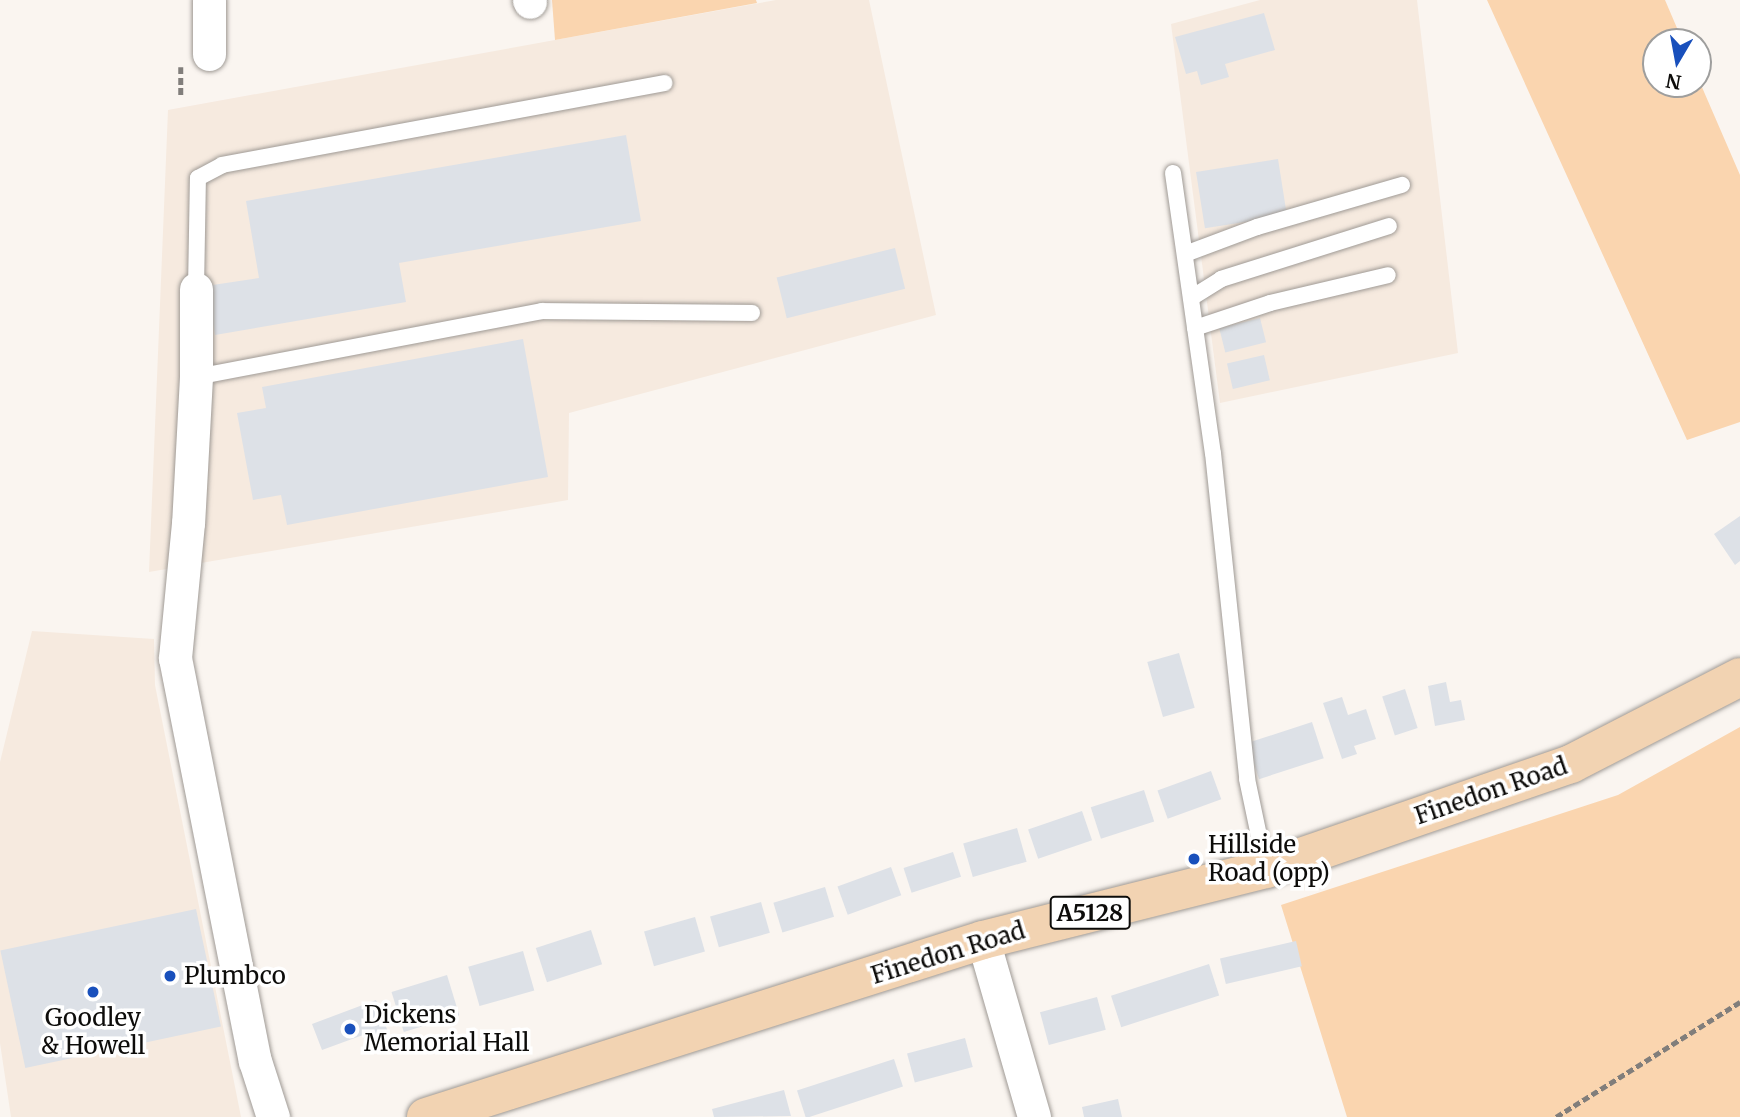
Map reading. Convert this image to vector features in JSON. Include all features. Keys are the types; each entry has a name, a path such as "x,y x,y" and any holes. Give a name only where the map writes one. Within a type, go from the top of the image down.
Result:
{"main road":[{"name":"Finedon Road","path":"426,1117 983,940 1266,869 1571,764 1740,677"}],"street":[{"path":"209,0 209,54"},
{"path":"196,289 196,377 184,588 175,658 255,1061 272,1117"},
{"path":"983,940 1034,1117"}],"lane":[{"path":"196,289 198,178 222,164 664,83"},
{"path":"1173,173 1213,453 1247,779 1266,869"},
{"path":"1185,254 1256,227 1402,185"},
{"path":"1191,298 1221,279 1389,226"},
{"path":"1195,328 1270,303 1388,275"},
{"path":"196,377 541,311 752,313"}],"path":[{"path":"1556,1117 1740,1002"}],"shaded area":[{"path":"552,0 756,0 757,3 555,40"},
{"path":"776,0 869,0 936,315 569,413 568,500 149,572 168,110"},
{"path":"1260,0 1417,0 1458,353 1220,403 1171,24"},
{"path":"1487,0 1665,0 1677,28 1642,28 1642,98 1707,98 1740,175 1740,422 1687,440"},
{"path":"32,631 154,639 155,685 241,1117 11,1117 0,1043 0,762"},
{"path":"1740,727 1740,1117 1347,1117 1281,905 1618,795"}],"building":[{"path":"1264,13 1275,50 1225,64 1229,77 1201,85 1197,71 1186,74 1175,37"},
{"path":"626,135 641,221 399,263 406,302 215,335 206,286 259,278 246,201"},
{"path":"1278,159 1287,215 1205,228 1196,172"},
{"path":"895,248 905,289 787,318 777,278"},
{"path":"1260,318 1266,342 1225,352 1219,328"},
{"path":"523,339 548,477 287,525 281,495 253,500 237,413 266,408 262,387"},
{"path":"1264,355 1270,380 1233,389 1227,364"},
{"path":"1740,516 1740,561 1735,565 1714,534"},
{"path":"1179,653 1195,708 1163,717 1147,662"},
{"path":"1446,682 1450,702 1461,700 1465,720 1435,726 1428,686"},
{"path":"1405,689 1418,728 1395,735 1382,696"},
{"path":"1342,697 1348,715 1366,709 1376,739 1354,746 1357,754 1342,759 1323,703"},
{"path":"1312,722 1324,758 1259,779 1247,743"},
{"path":"1211,771 1221,799 1168,819 1157,790"},
{"path":"1144,790 1154,821 1101,839 1091,807"},
{"path":"1082,811 1092,840 1038,859 1028,830"},
{"path":"1017,828 1027,862 973,877 963,843"},
{"path":"953,852 961,877 912,893 904,868"},
{"path":"891,867 901,895 848,915 837,886"},
{"path":"825,887 834,917 782,932 773,903"},
{"path":"761,902 770,933 719,947 710,917"},
{"path":"196,909 221,1026 25,1068 0,951"},
{"path":"695,917 705,952 654,966 644,932"},
{"path":"591,930 602,964 547,982 536,948"},
{"path":"1296,941 1302,966 1226,984 1220,959"},
{"path":"523,951 534,990 480,1006 468,967"},
{"path":"1209,964 1219,995 1121,1027 1111,996"},
{"path":"447,975 459,1015 404,1032 392,992"},
{"path":"1097,997 1106,1030 1049,1045 1040,1012"},
{"name":"Dickens Memorial Hall","path":"376,1000 391,1040 369,1049 363,1035 322,1050 312,1024"},
{"path":"965,1038 973,1067 915,1083 907,1054"},
{"path":"894,1059 903,1087 809,1117 806,1117 797,1091"},
{"path":"784,1090 791,1116 714,1117 712,1109"},
{"path":"1118,1099 1122,1117 1084,1117 1082,1107"}],"place":[{"name":"Hillside Road (opp)","path":"1194,859"},
{"name":"Plumbco","path":"170,976"},
{"name":"Goodley & Howell","path":"93,992"},
{"name":"Dickens Memorial Hall","path":"350,1029"}]}
